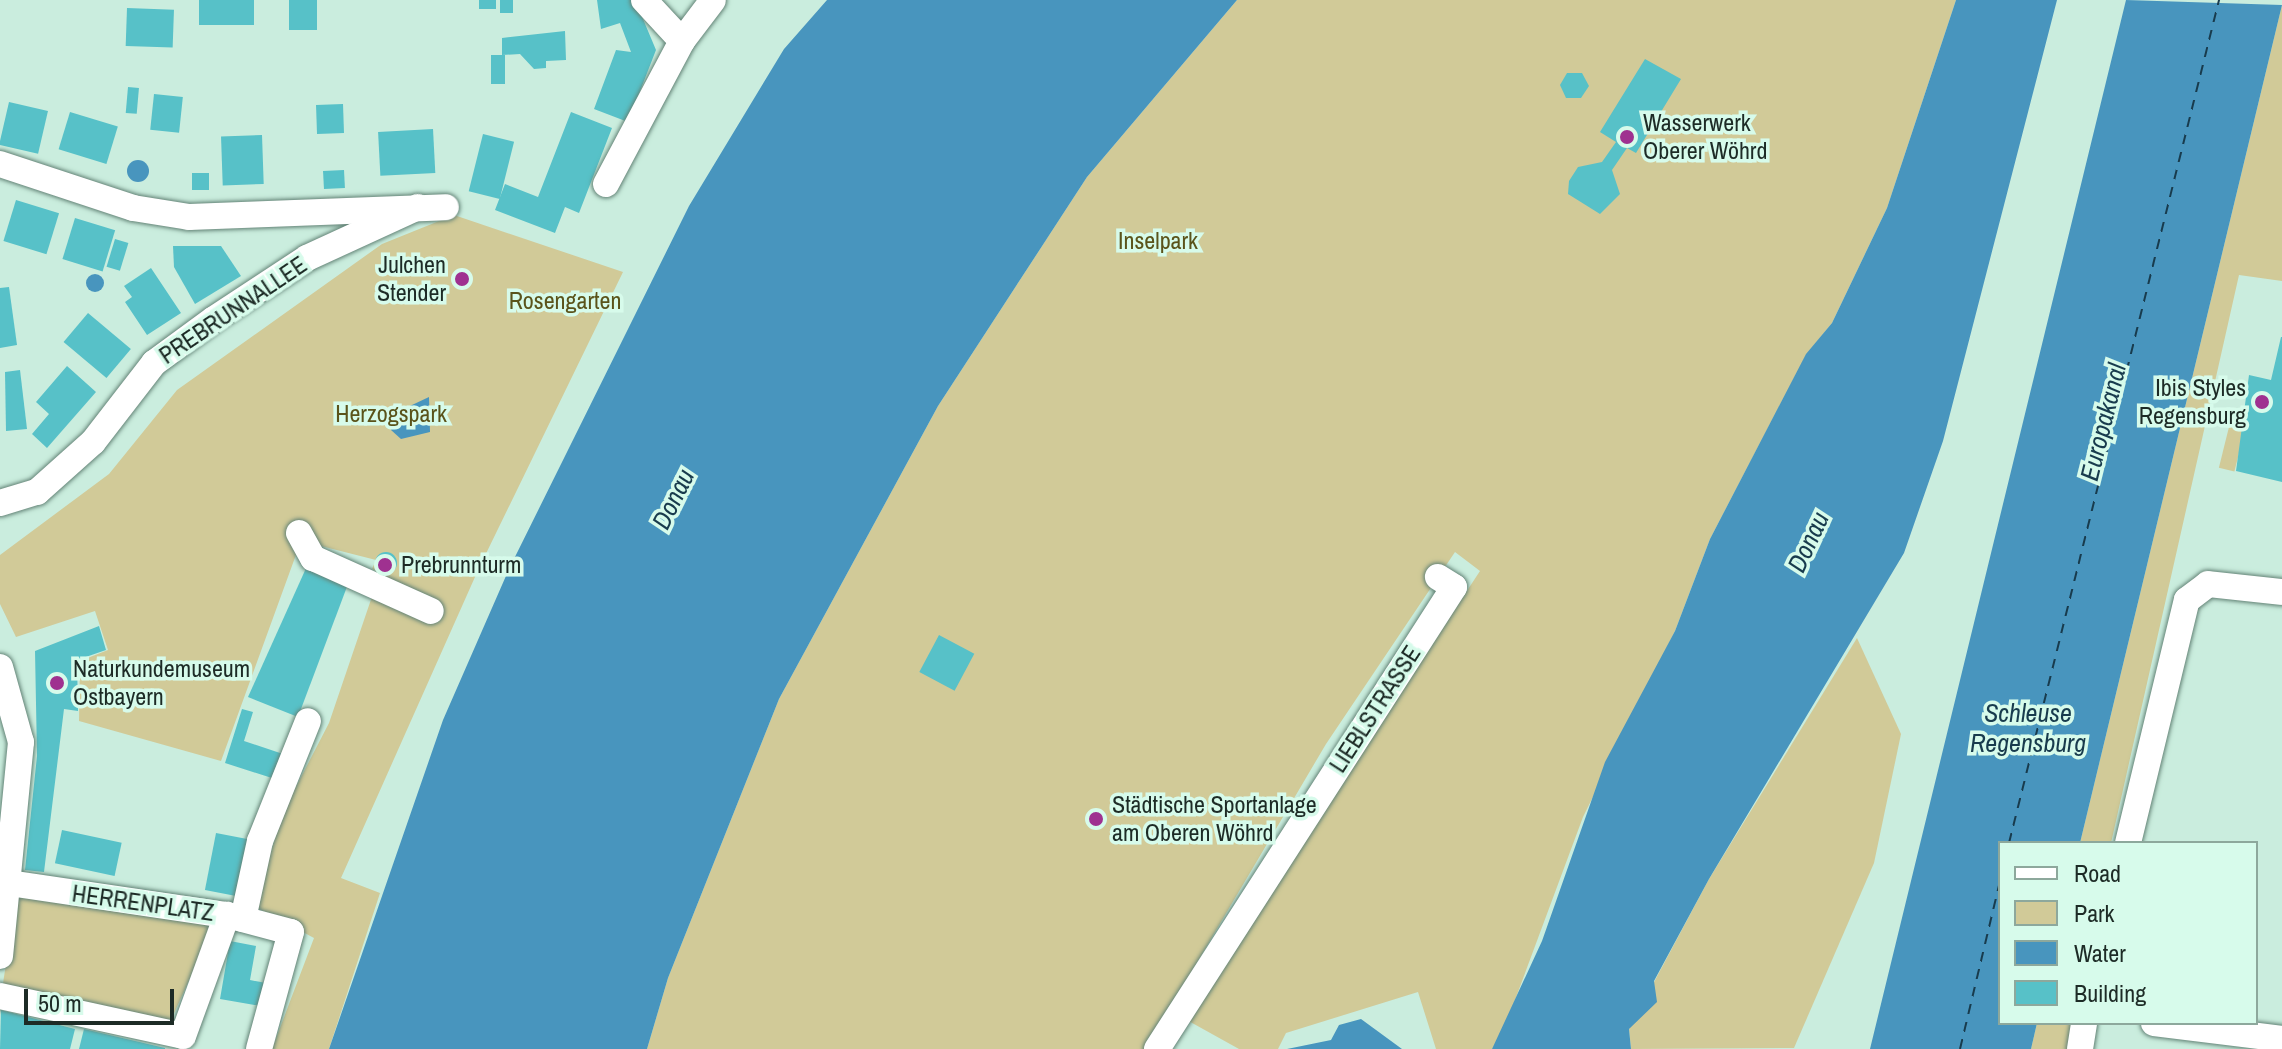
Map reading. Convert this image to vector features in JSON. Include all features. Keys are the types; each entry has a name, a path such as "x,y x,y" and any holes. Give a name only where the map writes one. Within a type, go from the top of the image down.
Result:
{"street":[{"path":"644,0 682,41"},
{"path":"606,184 682,41 713,0"},
{"path":"0,164 133,208 189,217 446,207"},
{"name":"PREBRUNNALLEE","path":"0,503 37,492 93,442 154,363 214,319 307,258 418,207"},
{"path":"299,533 313,558 431,611"},
{"name":"LIEBLSTRASSE","path":"1157,1049 1454,587 1438,577"},
{"path":"2128,841 2187,600 2208,584 2282,592"},
{"path":"0,667 21,730 8,802 9,883 0,956"},
{"path":"259,1049 291,932 235,917 260,841 308,721"},
{"name":"HERRENPLATZ","path":"0,996 181,1043 235,917 9,883"},
{"path":"2080,1049 2084,1025"},
{"path":"2170,1025 2282,1039"}],"green space":[{"name":"Inselpark","path":"1237,0 1956,0 1887,208 1832,323 1806,355 1710,539 1675,631 1583,817 1505,1027 1492,1049 1436,1049 1418,992 1286,1033 1278,1049 1239,1049 1185,1019 1480,571 1455,552 1326,744 1146,1049 647,1049 668,978 779,699 938,406 1087,177"},
{"path":"2282,5 2282,281 2239,275 2111,841 2080,841"},
{"name":"Herzogspark","path":"454,215 623,272 479,568 341,878 380,893 329,1049 272,1049 314,938 254,906 284,810 329,723 380,573 372,569 376,560 313,544 297,552 221,761 79,721 80,661 108,650 95,611 16,637 0,604 0,555 109,474 177,390 382,244"},
{"path":"2230,423 2246,427 2234,472 2219,468"},
{"path":"1857,638 1901,734 1874,863 1794,1048 1631,1049 1629,1029 1709,879"},
{"path":"17,892 216,921 171,1020 2,990"},
{"path":"2037,1025 2074,1025 2070,1049 2031,1049"}],"water":[{"name":"Donau","path":"827,0 1237,0 1087,177 938,406 779,699 668,978 647,1049 329,1049 443,720 509,569 689,206 784,49"},
{"name":"Donau","path":"1956,0 2057,0 1943,441 1904,553 1709,879 1654,981 1657,1002 1629,1029 1631,1049 1492,1049 1542,941 1605,762 1675,631 1710,539 1806,354 1832,323 1887,208"},
{"name":"Schleuse Regensburg","path":"2126,0 2282,5 2080,841 1998,841 1998,1025 2037,1025 2031,1049 1870,1049"},
{"path":"138,160 146,163 149,171 146,179 138,182 130,179 127,171 130,163"},
{"path":"95,274 104,283 95,292 86,283"},
{"path":"429,397 430,432 401,439 391,430 395,413"},
{"path":"1361,1019 1402,1049 1287,1049 1331,1040 1339,1025"}],"building":[{"path":"199,0 254,0 254,25 199,25"},
{"path":"289,0 317,0 317,30 289,30"},
{"path":"479,0 496,0 496,9 479,9"},
{"path":"500,0 513,0 513,13 500,13"},
{"path":"597,0 635,0 656,50 628,122 594,109 616,50 631,52 620,23 601,29"},
{"path":"127,8 174,10 173,48 126,46"},
{"path":"565,31 566,60 546,61 546,68 534,69 520,54 502,55 502,38"},
{"path":"491,55 505,55 505,84 491,84"},
{"name":"Wasserwerk Oberer Wöhrd","path":"1645,59 1681,79 1636,153 1627,148 1612,170 1620,194 1600,214 1568,194 1569,181 1578,167 1602,162 1616,142 1600,132"},
{"path":"1567,73 1582,73 1589,86 1581,98 1566,98 1560,85"},
{"path":"128,87 139,88 137,114 126,113"},
{"path":"154,94 183,97 179,133 150,130"},
{"path":"9,102 48,111 38,154 0,145"},
{"path":"343,104 344,133 317,134 316,105"},
{"path":"70,112 118,127 106,164 59,149"},
{"path":"571,112 612,128 579,213 565,207 555,233 495,210 505,184 538,197"},
{"path":"433,129 435,173 380,176 378,132"},
{"path":"483,134 514,142 500,199 469,191"},
{"path":"262,135 264,184 223,185 221,136"},
{"path":"344,170 345,188 324,189 323,171"},
{"path":"192,173 209,173 209,190 192,190"},
{"path":"16,200 59,213 46,254 3,241"},
{"path":"75,218 115,230 103,271 62,259"},
{"path":"115,239 128,243 120,271 107,267"},
{"path":"173,246 221,246 241,276 195,304 174,267"},
{"path":"151,268 181,313 147,335 125,302 132,297 124,286"},
{"path":"9,287 17,345 0,348 0,288"},
{"path":"88,313 131,349 106,378 64,342"},
{"name":"Ibis Styles Regensburg","path":"2281,337 2282,482 2236,471 2249,375 2271,380"},
{"path":"67,366 96,392 47,448 32,434 49,414 36,402"},
{"path":"20,370 27,429 6,431 5,372"},
{"name":"Prebrunnturm","path":"386,552 394,555 397,563 394,571 386,574 378,571 375,563 378,555"},
{"path":"307,566 348,584 298,717 248,697"},
{"path":"99,626 106,650 77,660 78,711 64,709 44,872 25,870 37,756 35,651"},
{"path":"939,635 974,654 955,691 919,672"},
{"path":"242,709 253,712 244,741 283,754 275,779 225,763"},
{"path":"62,830 122,843 115,876 55,863"},
{"path":"216,833 248,839 237,896 205,890"},
{"path":"230,941 256,946 250,980 266,983 261,1006 220,999"},
{"path":"1,1010 75,1029 70,1049 0,1049"},
{"path":"84,1029 165,1048 165,1049 79,1049"}],"ferry route":[{"path":"2009,841 2219,0"},
{"path":"1960,1049 1998,889"}],"place":[{"name":"Wasserwerk Oberer Wöhrd","path":"1627,137"},
{"name":"Julchen Stender","path":"462,279"},
{"name":"Ibis Styles Regensburg","path":"2262,402"},
{"name":"Prebrunnturm","path":"385,565"},
{"name":"Naturkundemuseum Ostbayern","path":"57,683"},
{"name":"Städtische Sportanlage am Oberen Wöhrd","path":"1096,819"}],"park label":[{"name":"Rosengarten","path":"565,301"}],"water label":[{"name":"Europakanal","path":"2103,422"}]}
